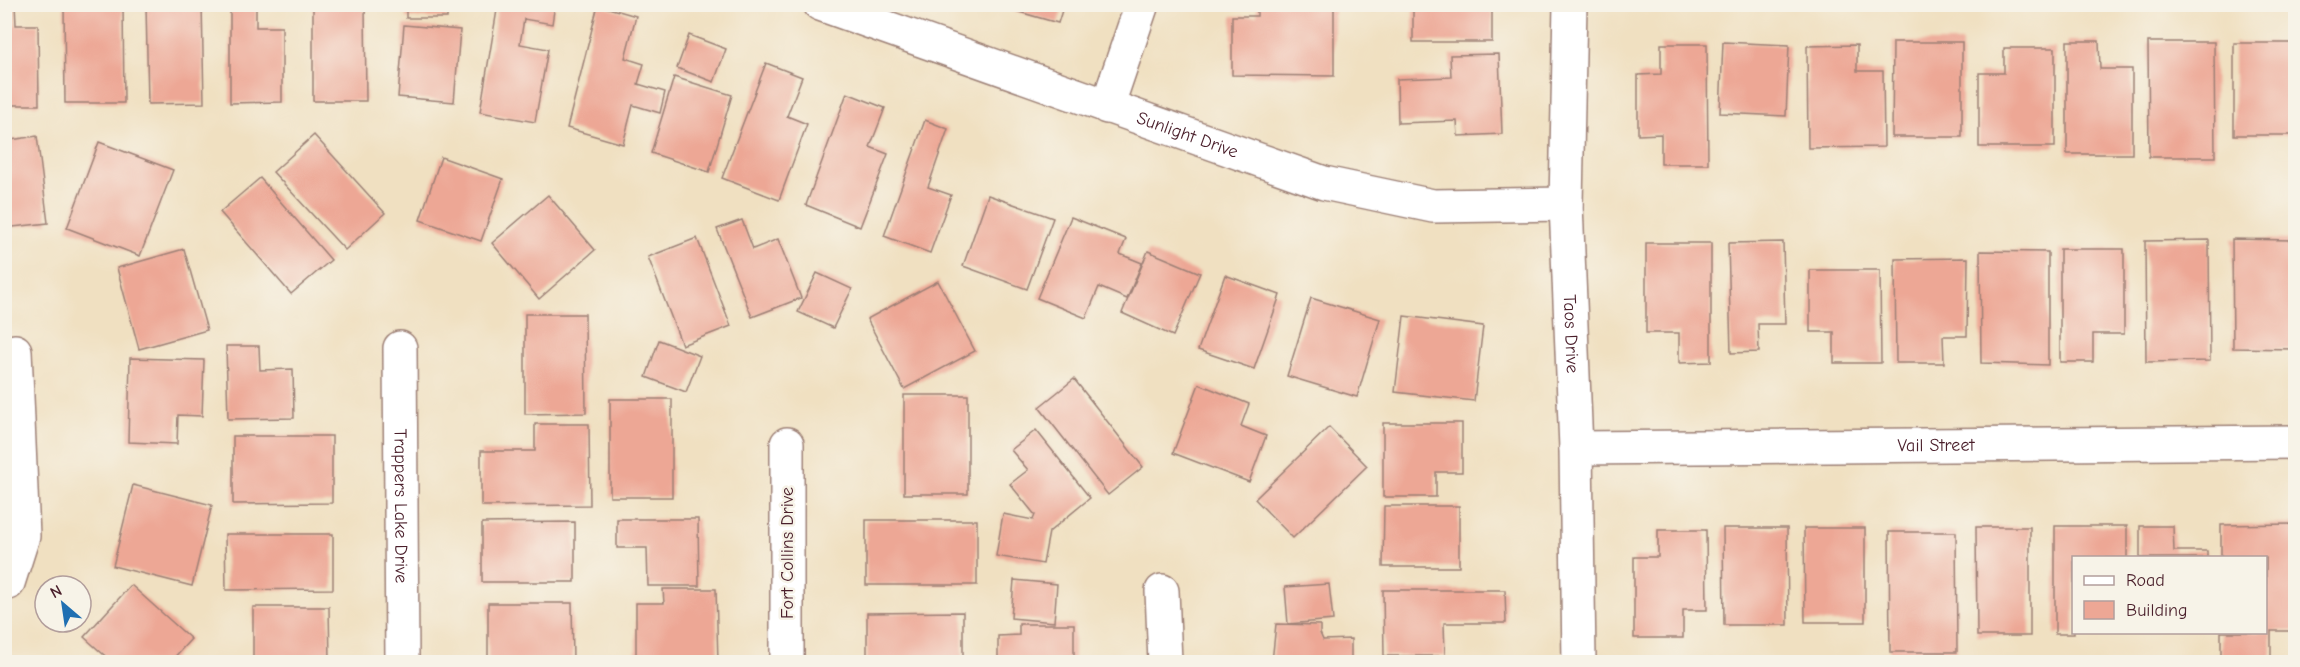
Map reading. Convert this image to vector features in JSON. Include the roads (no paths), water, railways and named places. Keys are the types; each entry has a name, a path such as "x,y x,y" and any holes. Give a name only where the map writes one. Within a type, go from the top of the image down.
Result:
{"street":[{"name":"Sunlight Drive","path":"820,4 1324,183 1433,206 1566,204"},
{"path":"1107,106 1142,4"},
{"name":"Taos Drive","path":"1570,4 1566,204 1576,448 1579,663"},
{"name":"Trappers Lake Drive","path":"400,348 402,663"},
{"path":"4,584 8,583 22,536 15,351"},
{"name":"Vail Street","path":"1576,448 2295,442"},
{"name":"Fort Collins Drive","path":"787,663 788,444"},
{"path":"1162,591 1165,663"}]}
